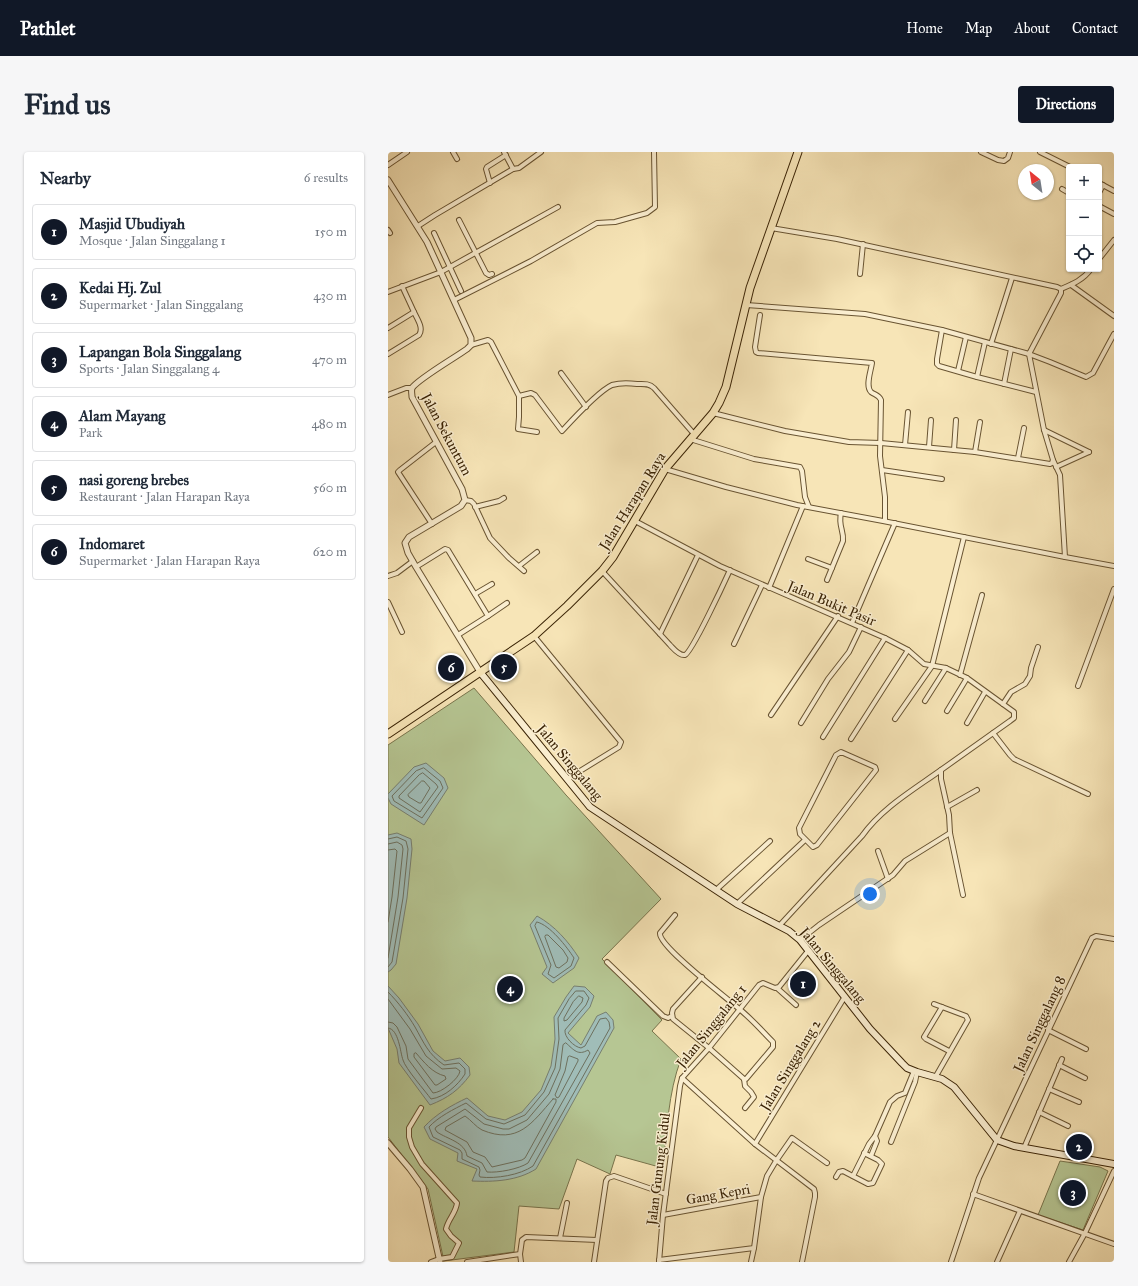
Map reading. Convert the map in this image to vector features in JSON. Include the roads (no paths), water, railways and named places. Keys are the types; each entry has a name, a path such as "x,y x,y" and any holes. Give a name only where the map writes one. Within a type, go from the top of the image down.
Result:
{"main road":[{"name":"Jalan Harapan Raya","path":"388,734 534,636 567,606 614,557 666,469 713,413 719,403 726,387 750,288 798,152"},
{"name":"Jalan Singgalang","path":"480,672 594,810 736,904 789,931 800,940 844,998 870,1029 902,1063 907,1068 916,1072 936,1076 954,1087 998,1140"},
{"path":"998,1140 1024,1148 1114,1164"}],"street":[{"path":"388,166 407,152"},
{"path":"453,152 457,160"},
{"path":"418,226 513,169 519,168 541,152"},
{"path":"454,300 531,260 597,222 616,222 647,213 655,207 654,152"},
{"path":"981,152 998,160 1004,161 1008,158 1010,152"},
{"path":"1040,152 1066,165"},
{"path":"490,183 486,169 487,167 505,154 513,169"},
{"path":"388,180 427,242 471,338 471,345 488,340 491,342 519,396 518,429 537,432"},
{"path":"1102,185 1114,191"},
{"path":"1062,189 1066,191"},
{"path":"388,292 441,272 558,207"},
{"path":"1102,208 1114,214"},
{"path":"459,220 486,273 489,275 492,274"},
{"path":"771,228 863,244 1061,289 1071,285 1088,272"},
{"path":"434,233 461,291"},
{"path":"1102,255 1114,240"},
{"path":"860,274 863,244"},
{"path":"991,344 1012,278"},
{"path":"1071,285 1114,316"},
{"path":"388,354 419,335 421,332 421,328 402,286"},
{"path":"1061,289 1061,293 1028,354 1044,430 1053,460 1060,476 1064,557"},
{"path":"746,305 866,314 942,330 1028,354 1086,378 1093,374 1114,334"},
{"path":"388,328 414,312"},
{"path":"760,315 755,347 756,352 758,353 872,363 868,388 881,400 880,456 885,497 885,521"},
{"path":"942,330 936,359 939,366 1036,392"},
{"path":"958,372 966,337"},
{"path":"977,377 985,342"},
{"name":"Jalan Sekuntum","path":"465,500 462,489 412,397 411,392 412,388 424,378 471,345"},
{"path":"1004,384 1011,349"},
{"path":"561,373 586,407"},
{"path":"519,396 531,393 535,395 562,430 586,407 613,385 627,383 649,384 692,437 754,459 800,467 802,471 805,497 809,508"},
{"path":"388,395 406,388 412,388"},
{"path":"905,445 908,412"},
{"path":"713,413 785,431 849,442 881,443 975,452 1018,458 1049,465 1053,460"},
{"path":"929,447 931,420"},
{"path":"954,450 956,420"},
{"path":"975,452 980,422"},
{"path":"1018,458 1024,428"},
{"path":"1044,430 1089,452 1056,467"},
{"path":"432,524 398,472 436,442"},
{"path":"666,469 726,487 809,508 885,521 1114,566"},
{"path":"882,470 942,479"},
{"path":"475,507 499,501 504,498"},
{"path":"480,672 416,567 405,545 406,541 409,537 461,506 465,500 471,501 490,538 524,571"},
{"path":"769,588 804,506"},
{"path":"827,580 844,538 840,522 841,513"},
{"name":"Jalan Bukit Pasir","path":"635,521 698,555 762,585 838,616 885,638 908,650 924,664 946,668 967,678 1014,712 1014,718 993,733"},
{"path":"852,623 895,523"},
{"path":"895,719 932,666 964,537"},
{"path":"416,567 445,549 448,550 488,616"},
{"path":"518,566 537,552"},
{"path":"660,634 698,555"},
{"path":"808,559 832,568"},
{"path":"388,576 406,568 413,561"},
{"path":"602,571 680,655 686,654 700,631 730,570"},
{"path":"475,594 492,584"},
{"path":"734,644 762,585"},
{"path":"1078,686 1114,589"},
{"path":"960,675 982,595"},
{"path":"388,602 402,632"},
{"path":"458,634 507,603"},
{"path":"772,715 838,616"},
{"path":"801,723 828,679 849,652 861,627"},
{"path":"534,636 621,742 619,747 567,779"},
{"path":"823,737 885,638"},
{"path":"1003,704 1011,692 1025,684 1030,676 1038,647"},
{"path":"852,739 908,650"},
{"path":"925,701 946,668"},
{"path":"947,711 967,678"},
{"path":"967,723 985,692"},
{"path":"778,926 871,823 886,810 993,733 1014,759 1088,794"},
{"path":"844,752 875,767 876,770 817,845 812,847 805,840 800,834 800,828 838,753 844,752"},
{"path":"941,770 941,779 947,807 950,833 962,895"},
{"path":"947,807 977,790"},
{"path":"800,940 819,925 893,876 905,861 950,833"},
{"path":"736,904 805,840"},
{"path":"716,890 770,841"},
{"path":"878,851 888,879"},
{"path":"675,915 659,936 676,955 739,1009 774,1042 774,1045 746,1079 744,1079"},
{"name":"Jalan Singgalang 8","path":"951,1262 979,1178 1092,938 1096,936 1114,939"},
{"path":"796,1005 777,988 808,951"},
{"path":"608,962 663,1016 668,1018 672,1016"},
{"path":"702,977 673,1010 672,1016 673,1019 744,1079 745,1086 754,1096 745,1108"},
{"name":"Jalan Singgalang 1","path":"682,1078 709,1048 739,1009 761,984 777,988"},
{"name":"Jalan Singgalang 2","path":"755,1144 844,998"},
{"path":"934,1004 966,1016 967,1019 936,1076"},
{"path":"942,1007 924,1037 950,1051"},
{"path":"1048,1030 1086,1049"},
{"path":"1024,1148 1062,1058"},
{"path":"1060,1065 1085,1078"},
{"path":"853,1176 864,1153 875,1136 890,1102 897,1096 905,1093 916,1072"},
{"path":"892,1142 915,1082 916,1072"},
{"path":"682,1078 755,1144 812,1188 815,1192 802,1262"},
{"name":"Jalan Gunung Kidul","path":"659,1261 663,1215 682,1078"},
{"path":"1049,1089 1079,1102"},
{"path":"421,1108 409,1128 409,1137 412,1147 422,1164 457,1203 455,1212 446,1229 451,1236 458,1241 458,1245 452,1257 431,1262"},
{"path":"1039,1112 1068,1126"},
{"path":"871,1156 877,1141 875,1136"},
{"name":"Gang Kepri","path":"663,1215 761,1197 767,1176 776,1160 792,1138 827,1163"},
{"path":"388,1143 410,1168 423,1187 439,1260"},
{"path":"836,1177 841,1171 868,1184 872,1183 882,1164 878,1160 864,1153"},
{"path":"1068,1262 1085,1233 1114,1171"},
{"path":"594,1262 606,1181 608,1178 614,1176 666,1194"},
{"path":"973,1194 1114,1244"},
{"path":"751,1262 761,1197"},
{"path":"560,1238 567,1203"},
{"path":"998,1262 1020,1211"},
{"path":"521,1262 520,1254 522,1240 526,1237 597,1240"},
{"path":"659,1261 754,1248"},
{"path":"466,1262 520,1254"}],"water":[{"path":"426,763 444,778 448,788 424,825 391,804 388,794 414,767"},
{"path":"397,833 411,839 412,849 407,898 396,964 388,972 388,835"},
{"path":"537,916 550,924 561,934 579,958 574,968 553,983 542,974 547,967 530,925"},
{"path":"388,986 418,1024 433,1051 445,1061 460,1058 469,1067 470,1075 462,1085 448,1096 430,1105 399,1063 397,1049 388,1028"},
{"path":"574,986 585,987 594,996 590,1007 568,1033 581,1045 597,1016 606,1012 613,1020 614,1028 536,1169 521,1176 505,1180 472,1181 477,1169 457,1161 458,1153 430,1139 424,1127 444,1110 467,1098 488,1116 505,1120 522,1112 541,1090 551,1066 555,1039 554,1017"}],"place":[{"name":"nasi goreng brebes","path":"504,667"},
{"name":"Indomaret","path":"451,668"},
{"name":"Masjid Ubudiyah","path":"803,984"},
{"name":"Alam Mayang","path":"510,989"},
{"name":"Kedai Hj. Zul","path":"1079,1147"},
{"name":"Lapangan Bola Singgalang","path":"1073,1193"}]}
